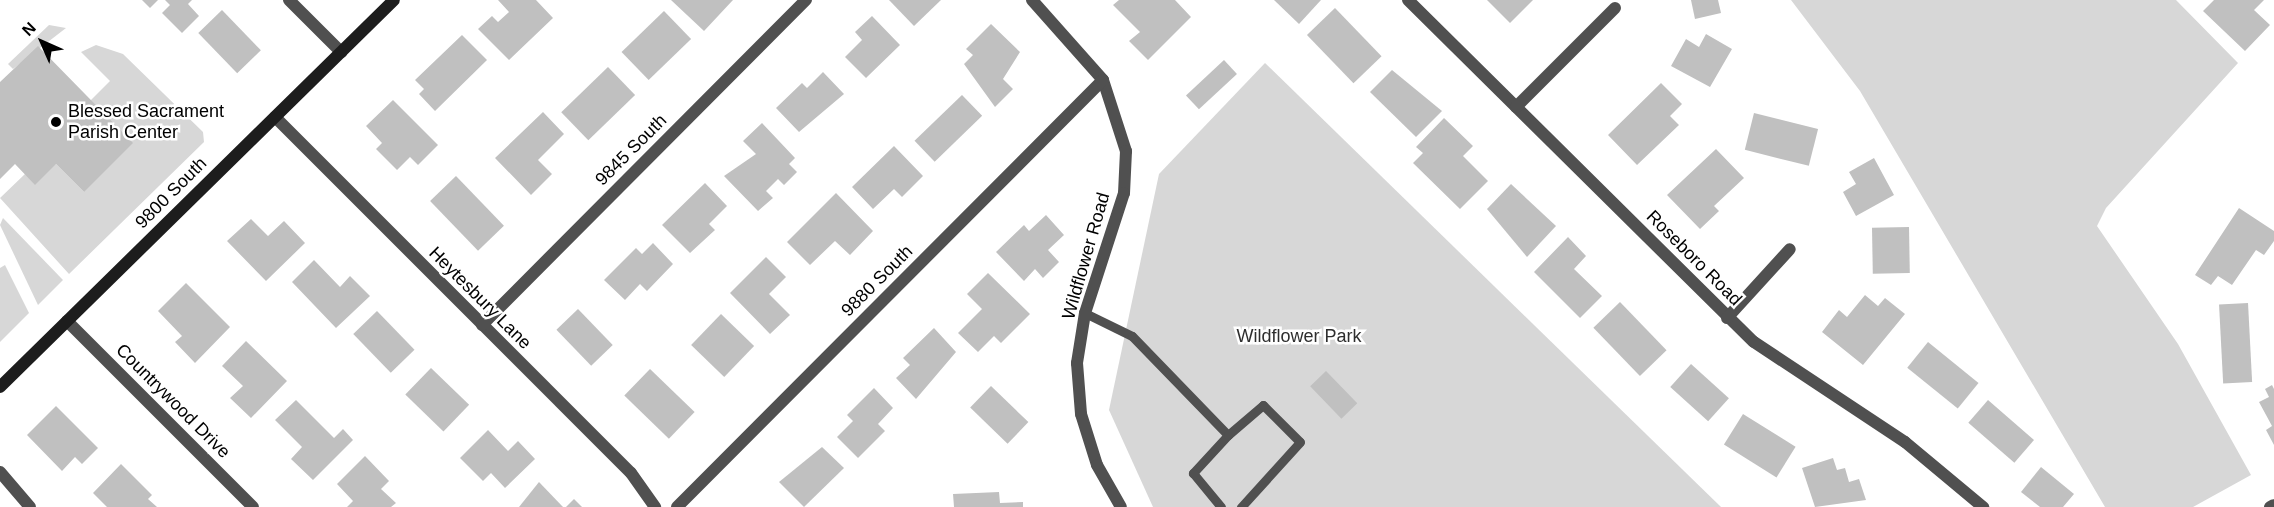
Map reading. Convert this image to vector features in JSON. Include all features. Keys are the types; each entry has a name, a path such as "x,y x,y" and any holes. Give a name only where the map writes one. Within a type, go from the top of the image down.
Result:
{"street":[{"path":"289,0 341,52"},
{"name":"9800 South","path":"0,387 394,0"},
{"name":"9845 South","path":"482,326 806,0"},
{"name":"Wildflower Road","path":"1032,0 1102,80 1126,151 1124,193 1085,313 1077,363 1081,414 1097,465 1121,507"},
{"name":"Roseboro Road","path":"1408,0 1727,318 1786,366 1905,442 1983,507"},
{"path":"1516,107 1615,8"},
{"name":"9880 South","path":"677,507 1102,80"},
{"name":"Heytesbury Lane","path":"274,117 631,473 655,507"},
{"path":"1727,318 1790,249"},
{"name":"Countrywood Drive","path":"67,321 253,507"},
{"path":"0,472 30,507"}],"lane":[{"path":"1085,313 1132,336 1228,435"},
{"path":"1221,507 1193,473 1228,435 1263,405 1300,442 1241,507"}],"green space":[{"path":"1791,0 2176,0 2238,63 2106,208 2097,226 2178,344 2251,475 2193,507 2105,507 1860,91"},
{"path":"49,25 66,28 13,69 8,64"},
{"path":"96,45 123,54 203,132 204,142 69,274 0,198 25,174 56,164 84,192 91,100 110,81 81,52"},
{"name":"Wildflower Park","path":"1265,63 1721,507 1153,507 1109,410 1159,174"},
{"path":"3,218 63,280 38,305 0,225"},
{"path":"5,265 29,313 0,342 0,268"}],"building":[{"path":"142,0 158,0 150,8"},
{"path":"165,0 192,0 188,4 199,16 182,33 162,13 170,5"},
{"path":"498,0 536,0 553,18 509,60 478,29 492,16 498,22 509,12"},
{"path":"671,0 733,0 704,31"},
{"path":"889,0 941,0 914,26"},
{"path":"1119,0 1175,0 1191,17 1148,60 1129,41 1140,32 1113,5"},
{"path":"1274,0 1321,0 1299,24"},
{"path":"1487,0 1533,0 1510,23"},
{"path":"1691,0 1718,0 1721,13 1695,19"},
{"path":"2214,0 2264,0 2254,10 2270,25 2245,51 2203,11"},
{"path":"1335,8 1382,56 1353,83 1307,35"},
{"path":"222,10 261,50 237,73 198,33"},
{"path":"664,11 691,39 649,80 622,52"},
{"path":"872,16 900,45 866,78 845,57 862,40 855,32"},
{"path":"991,24 1020,52 1003,79 1013,89 995,107 964,64 973,55 966,49"},
{"path":"1706,34 1732,49 1710,87 1671,66 1686,39 1699,47"},
{"path":"462,35 487,60 435,111 419,94 424,89 415,80"},
{"name":"Blessed Sacrament Parish Center","path":"38,46 133,143 84,192 56,164 35,185 15,164 0,179 0,82"},
{"path":"1224,60 1237,74 1199,109 1186,95"},
{"path":"608,67 635,95 588,140 561,112"},
{"path":"1392,70 1442,111 1416,137 1370,92"},
{"path":"823,72 844,94 799,132 776,108 802,83 807,88"},
{"path":"1661,83 1682,104 1670,116 1679,125 1637,165 1608,135"},
{"path":"962,95 982,116 935,162 915,141"},
{"path":"393,100 438,145 418,165 410,157 397,170 376,149 382,143 366,126"},
{"path":"543,112 564,134 538,160 552,174 531,195 495,158"},
{"path":"1754,113 1818,129 1809,166 1745,150"},
{"path":"1444,118 1473,146 1463,156 1488,181 1460,209 1413,163 1423,153 1416,147"},
{"path":"762,123 795,158 789,164 797,172 784,185 778,179 766,191 773,198 758,211 724,176 756,154 743,141"},
{"path":"894,146 923,176 902,197 894,189 873,209 852,187"},
{"path":"1716,149 1744,178 1714,206 1719,211 1700,229 1667,195"},
{"path":"1874,158 1894,195 1856,216 1843,192 1856,184 1849,172"},
{"path":"456,176 504,226 478,251 430,201"},
{"path":"705,183 727,206 709,224 715,230 690,253 662,225"},
{"path":"1511,184 1556,226 1527,257 1487,209"},
{"path":"836,193 873,231 850,255 835,241 810,265 787,242"},
{"path":"2239,208 2274,231 2274,241 2264,255 2256,250 2232,285 2218,276 2211,285 2195,275"},
{"path":"1046,215 1064,235 1048,250 1059,262 1043,278 1035,269 1024,281 996,252 1024,225 1029,231"},
{"path":"251,219 268,236 284,221 305,243 266,281 227,241"},
{"path":"1909,227 1910,273 1873,274 1872,228"},
{"path":"1568,237 1586,256 1574,269 1602,296 1580,318 1534,272"},
{"path":"653,243 673,264 647,291 640,284 625,300 604,280 636,248 642,254"},
{"path":"766,257 786,277 769,294 790,315 770,334 730,293"},
{"path":"314,260 340,287 350,276 370,296 336,328 292,282"},
{"path":"988,273 1030,314 1001,343 994,336 978,352 958,333 982,309 967,294"},
{"path":"186,283 230,327 195,363 175,342 182,336 158,311"},
{"path":"1865,295 1878,306 1885,298 1905,314 1863,365 1822,332 1839,310 1847,317"},
{"path":"1620,302 1667,350 1640,376 1593,328"},
{"path":"2248,303 2252,382 2223,383 2219,305"},
{"path":"578,309 613,345 591,366 556,330"},
{"path":"377,311 415,350 391,373 353,334"},
{"path":"721,314 754,346 724,377 691,345"},
{"path":"934,328 956,352 916,399 896,378 910,365 903,358"},
{"path":"246,341 287,381 251,418 230,398 243,386 222,366"},
{"path":"1928,342 1979,383 1958,409 1907,368"},
{"path":"1691,364 1729,398 1708,421 1670,387"},
{"path":"431,368 469,405 443,431 405,395"},
{"path":"650,369 695,412 669,439 624,396"},
{"path":"1326,371 1357,403 1341,419 1310,386"},
{"path":"2272,385 2274,389 2274,445 2266,430 2272,426 2259,402 2269,397 2265,389"},
{"path":"991,386 1028,422 1008,444 970,408"},
{"path":"874,388 893,408 878,424 885,431 858,458 837,437 853,421 847,415"},
{"path":"296,400 334,438 343,429 353,440 313,480 291,459 302,447 275,420"},
{"path":"1988,400 2034,440 2014,463 1968,423"},
{"path":"56,406 98,448 82,464 75,457 62,471 27,435"},
{"path":"1743,414 1796,447 1777,477 1724,445"},
{"path":"488,430 508,451 518,441 535,459 505,488 491,473 483,481 460,458"},
{"path":"822,447 844,468 804,507 779,482"},
{"path":"365,456 389,481 381,489 396,503 391,507 347,507 353,501 337,484"},
{"path":"1833,458 1837,470 1845,468 1849,482 1859,479 1866,500 1815,507 1802,468"},
{"path":"121,464 152,495 148,499 157,507 107,507 93,493"},
{"path":"2041,467 2074,494 2063,507 2040,507 2021,492"},
{"path":"539,482 563,507 519,507"},
{"path":"999,492 1000,503 1023,502 1023,507 954,507 953,494"},
{"path":"574,499 582,507 566,507"}],"place":[{"name":"Blessed Sacrament Parish Center","path":"56,122"}]}
